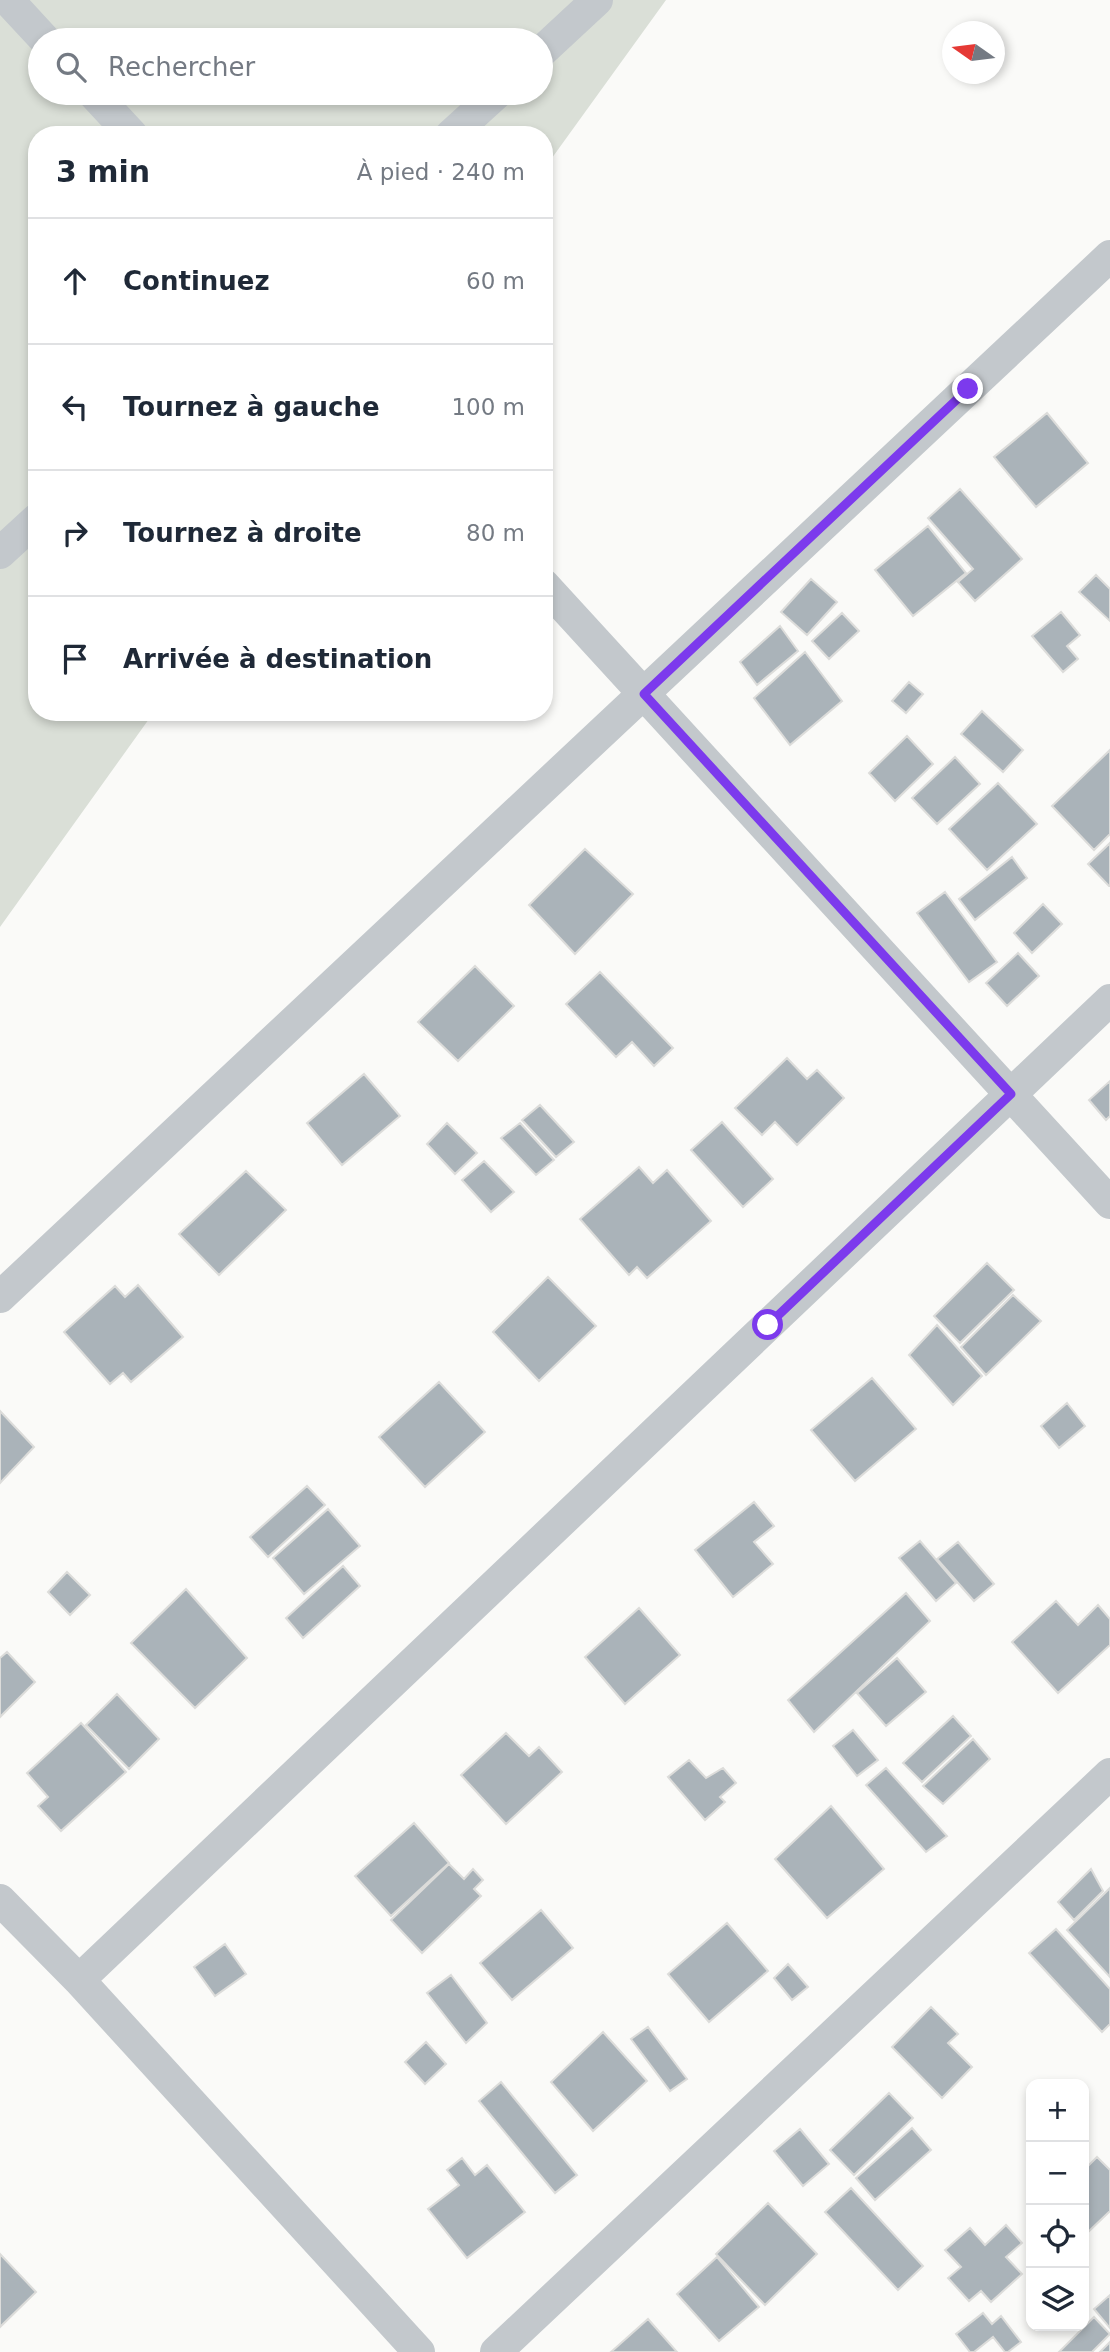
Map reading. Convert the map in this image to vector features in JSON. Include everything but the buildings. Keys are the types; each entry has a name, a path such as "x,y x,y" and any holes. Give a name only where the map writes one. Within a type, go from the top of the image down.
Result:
{"street":[{"path":"8,0 34,28"},
{"path":"553,41 597,0"},
{"path":"104,105 124,126"},
{"path":"461,126 484,105"},
{"path":"0,1297 1110,256"},
{"path":"0,553 28,527"},
{"path":"553,595 1110,1203"},
{"path":"79,1980 1110,1000"},
{"path":"496,2352 1110,1774"},
{"path":"0,1900 79,1980 419,2352"}],"shaded area":[{"path":"0,0 666,0 553,157 553,126 28,126 28,721 148,721 0,927"}],"route":[{"path":"768,1325 1011,1094 644,694 968,389"}]}
